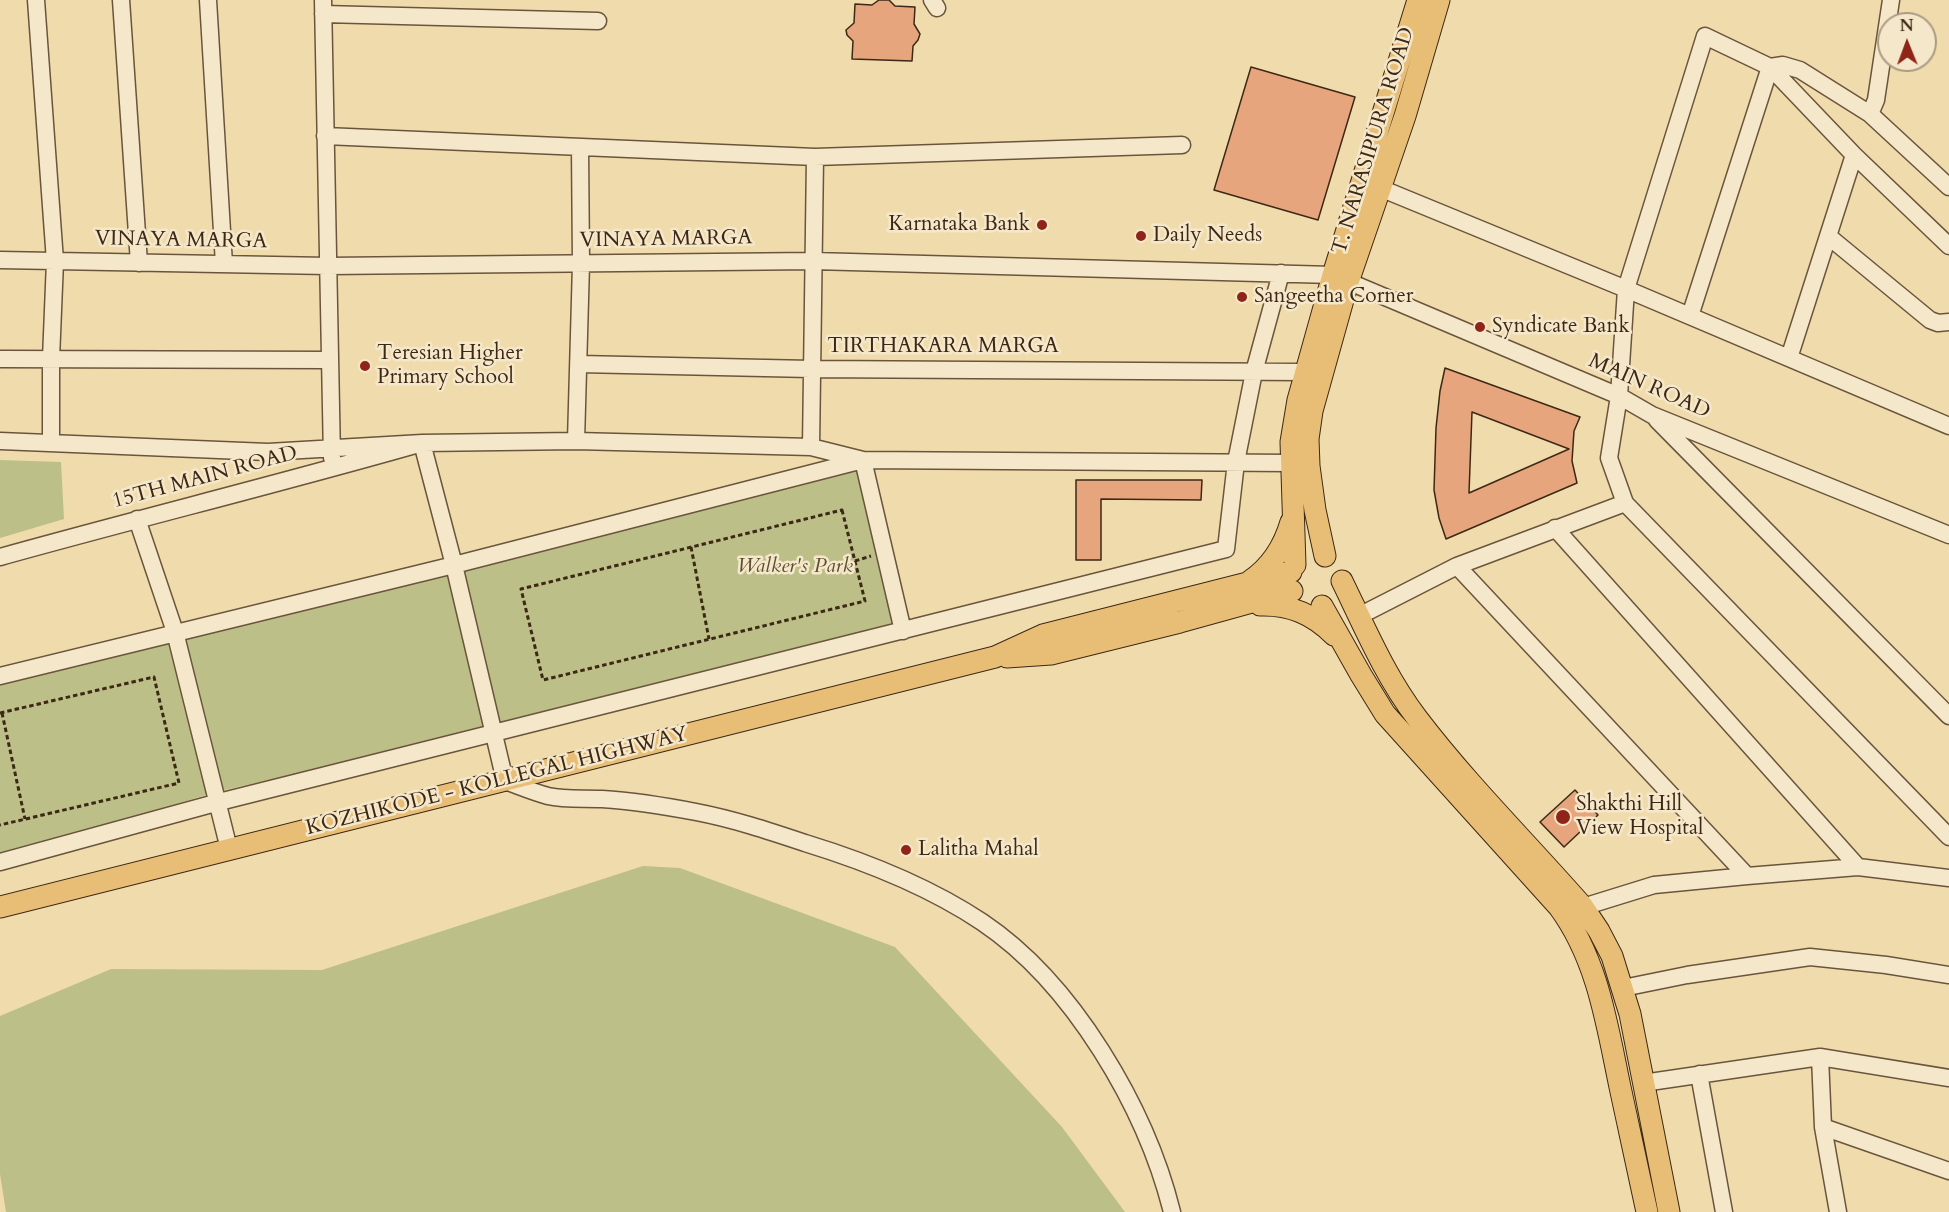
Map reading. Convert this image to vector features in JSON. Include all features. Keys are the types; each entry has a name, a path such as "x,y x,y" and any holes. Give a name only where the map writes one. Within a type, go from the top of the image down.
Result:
{"main road":[{"name":"T. NARASIPURA ROAD","path":"1325,556 1315,510 1308,439 1340,278 1418,0"},
{"name":"T. NARASIPURA ROAD","path":"1293,576 1294,514 1291,442 1294,418 1306,372 1340,278 1380,188 1405,116 1438,0"},
{"path":"1247,583 1263,573 1277,555 1294,514"},
{"path":"1342,581 1336,597 1322,606 1313,606 1297,598 1293,576 1308,555 1325,556 1338,566 1342,581 1386,672 1416,717 1533,864 1582,945 1602,1001 1647,1212"},
{"name":"KOZHIKODE - KOLLEGAL HIGHWAY","path":"0,907 995,657 1043,635 1247,583 1293,576"},
{"name":"KOZHIKODE - KOLLEGAL HIGHWAY","path":"995,657 1051,654 1232,608 1293,576"},
{"path":"1232,608 1281,605 1298,609 1329,630 1345,646"},
{"path":"1322,606 1385,714 1533,864 1583,907 1599,931 1612,957 1630,1014 1669,1212"}],"street":[{"path":"36,0 55,261 51,359 51,443"},
{"path":"121,0 139,263"},
{"path":"208,0 224,264"},
{"path":"1870,114 1876,100 1891,0"},
{"path":"333,468 323,7 598,21"},
{"path":"1949,246 1854,156 1770,67 1705,36 1626,289 1619,396 1609,458 1625,503 1949,837"},
{"path":"1770,67 1783,66 1800,70 1870,114 1949,187"},
{"path":"1690,316 1770,67"},
{"path":"325,136 815,157 1182,146"},
{"path":"576,441 581,264 580,147"},
{"path":"1789,358 1854,156"},
{"path":"811,447 815,157"},
{"path":"1380,188 1949,426"},
{"path":"1828,236 1930,320 1938,323 1949,322"},
{"name":"VINAYA MARGA","path":"0,260 328,266 813,261 1281,273 1340,278"},
{"path":"0,862 219,802 493,732 1226,549 1236,462 1254,372 1281,273"},
{"name":"MAIN ROAD","path":"1340,278 1619,396 1652,415 1949,535"},
{"path":"0,359 330,360"},
{"name":"TIRTHAKARA MARGA","path":"579,364 811,369 1306,372"},
{"path":"1652,415 1949,716"},
{"path":"0,441 268,452 422,443 576,441 811,447 863,460 1291,463"},
{"path":"422,443 454,565 505,781 549,796 651,804 698,812 745,824 881,869 931,892 983,922 1021,953 1085,1025 1116,1073 1140,1123 1164,1177 1172,1212"},
{"name":"15TH MAIN ROAD","path":"0,557 422,443"},
{"path":"0,676 454,565 863,460"},
{"path":"863,460 903,631"},
{"path":"1359,616 1457,566 1625,503"},
{"path":"137,519 175,632 229,849"},
{"path":"1555,528 1858,867"},
{"path":"1457,566 1747,876"},
{"path":"1583,907 1654,885 1858,867 1949,878"},
{"path":"1623,988 1688,975 1810,957 1886,965 1949,975"},
{"path":"1643,1083 1820,1057 1949,1078"},
{"path":"1820,1057 1823,1127 1838,1212"},
{"path":"1699,1074 1724,1212"},
{"path":"1823,1127 1949,1172"}],"path":[{"path":"842,510 865,601 543,680 521,590 691,547 842,510"},
{"path":"691,547 710,639"},
{"path":"0,825 178,783 154,677 1,713 25,819"}],"green space":[{"path":"0,460 61,462 64,519 0,538"},
{"name":"Walker's Park","path":"863,460 903,631 216,792 0,857 0,679"},
{"path":"643,866 680,868 895,947 1062,1127 1125,1212 6,1212 0,1174 0,1016 111,969 322,970"}],"building":[{"path":"879,0 889,0 895,6 915,7 914,24 920,34 913,46 912,61 852,59 853,41 847,35 846,30 854,23 855,4 872,5"},
{"path":"1251,67 1355,97 1318,220 1214,190"},
{"path":"1445,368 1580,417 1574,431 1572,461 1577,483 1446,539 1439,518 1434,490 1440,391","holes":["1472,412 1569,449 1469,493"]},
{"path":"1076,480 1202,480 1201,500 1101,499 1101,560 1076,560"},
{"path":"1575,790 1598,815 1564,847 1540,822"}],"place":[{"name":"Karnataka Bank","path":"1042,225"},
{"name":"Daily Needs","path":"1141,236"},
{"name":"Sangeetha Corner","path":"1242,297"},
{"name":"Syndicate Bank","path":"1480,327"},
{"name":"Teresian Higher Primary School","path":"365,366"},
{"name":"Shakthi Hill View Hospital","path":"1563,817"},
{"name":"Lalitha Mahal","path":"906,850"}]}
